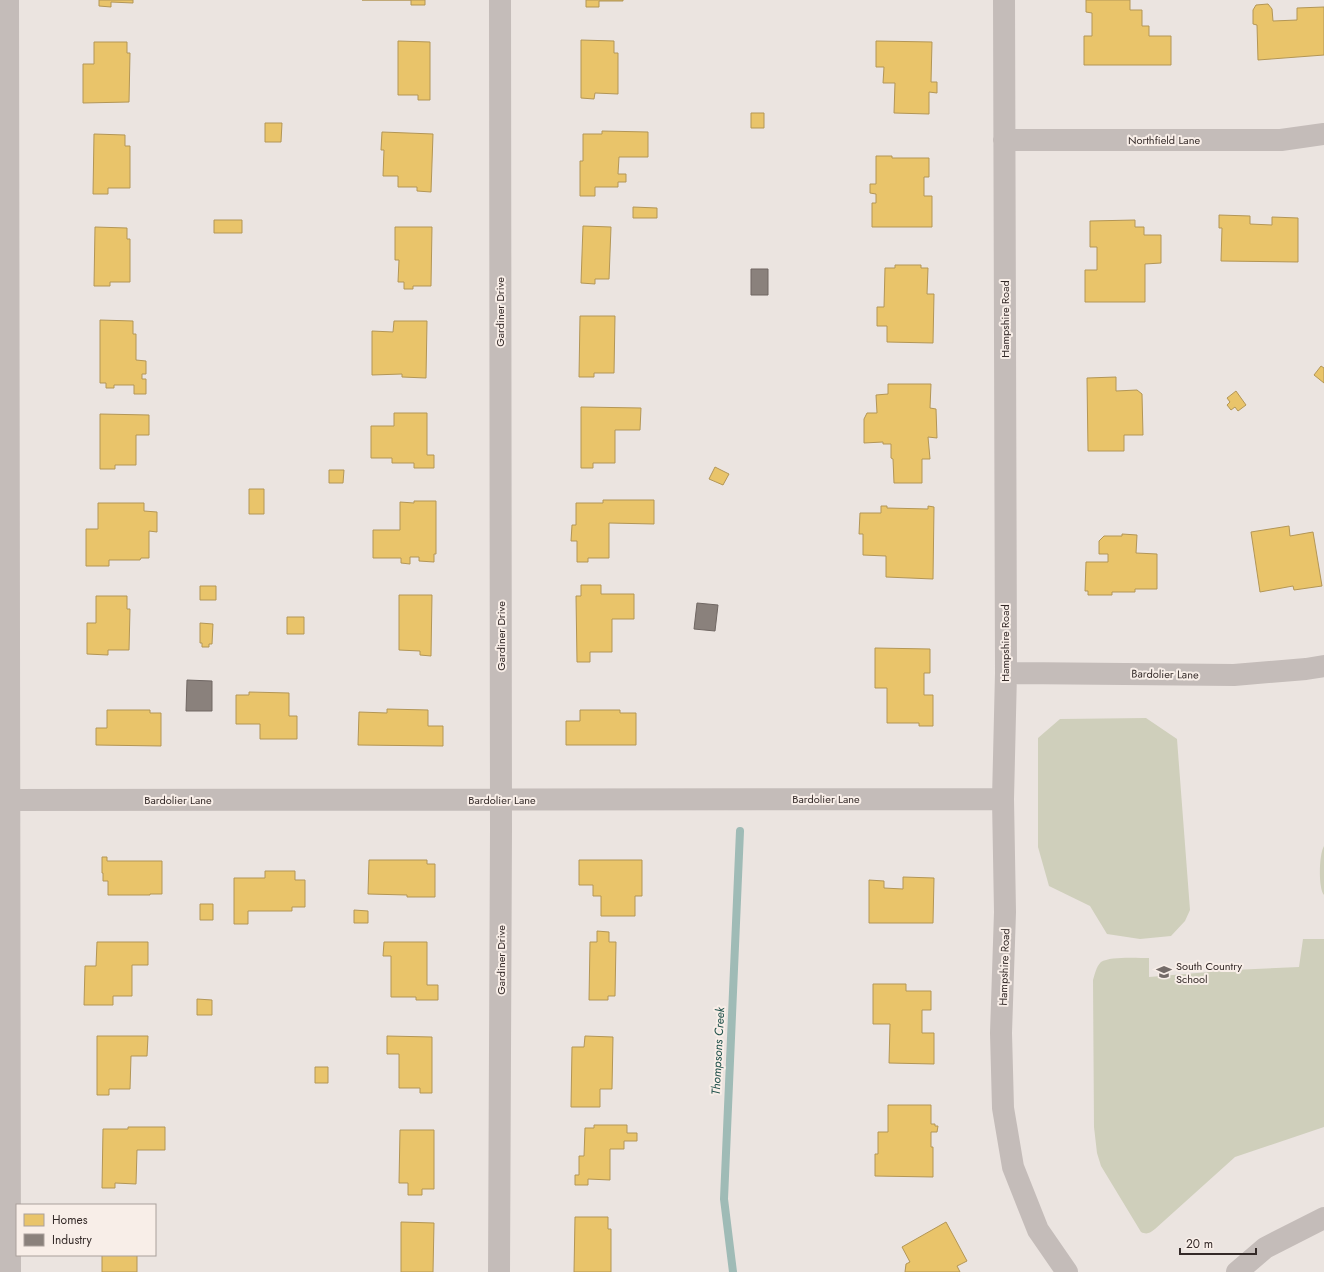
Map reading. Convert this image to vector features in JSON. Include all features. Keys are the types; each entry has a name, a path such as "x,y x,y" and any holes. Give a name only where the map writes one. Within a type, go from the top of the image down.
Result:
{"street":[{"path":"8,0 9,285 4,800 10,1272"},
{"name":"Gardiner Drive","path":"499,1272 501,800 500,0"},
{"name":"Hampshire Road","path":"1004,0 1006,673 1003,799 1005,912 1001,1033 1003,1108 1013,1167 1038,1230 1067,1272"},
{"name":"Northfield Lane","path":"1004,140 1281,140 1324,134"},
{"name":"Bardolier Lane","path":"1006,673 1234,675 1306,670 1324,666"},
{"name":"Bardolier Lane","path":"4,800 1003,799"},
{"path":"1237,1272 1265,1248 1324,1218"}],"green space":[{"path":"1146,718 1177,739 1190,910 1185,921 1171,936 1140,939 1107,934 1090,906 1049,886 1038,847 1038,738 1060,719"},
{"path":"1324,846 1324,895 1321,886 1320,871 1321,856"},
{"path":"1303,939 1324,939 1324,1127 1235,1157 1152,1232 1141,1232 1101,1166 1097,1153 1094,1127 1093,980 1098,966 1101,962 1111,959 1149,958 1149,977 1233,970 1299,967"}],"building: Homes":[{"path":"99,0 133,0 133,3 111,2 111,7 99,6"},
{"path":"411,0 425,0 425,5 411,5"},
{"path":"586,0 623,1 599,1 599,7 586,7"},
{"path":"1086,0 1130,0 1130,10 1142,10 1142,26 1149,26 1149,36 1171,36 1171,65 1084,65 1084,36 1092,36 1092,13 1086,12"},
{"path":"1268,4 1272,9 1273,21 1297,20 1297,8 1324,7 1324,55 1258,60 1257,25 1253,24 1253,10 1256,5"},
{"path":"581,40 614,41 614,53 618,53 618,94 595,93 594,99 581,98"},
{"path":"398,41 430,42 430,100 418,100 418,95 398,95"},
{"path":"876,41 932,42 931,82 937,82 937,93 929,92 929,114 894,113 895,83 883,83 884,67 876,67"},
{"path":"94,42 127,42 127,53 130,53 129,102 83,103 83,64 94,64"},
{"path":"751,113 764,113 764,128 751,128"},
{"path":"265,123 282,123 281,142 265,142"},
{"path":"602,131 648,132 648,157 619,157 618,174 626,174 626,182 618,182 618,187 595,187 595,196 580,196 580,161 583,161 583,134 602,134"},
{"path":"382,132 433,134 431,192 417,191 417,187 398,187 398,176 383,176 384,150 381,150"},
{"path":"94,134 125,135 125,146 130,146 130,188 108,188 108,194 93,194"},
{"path":"876,156 892,156 892,158 929,158 929,177 924,177 924,196 932,196 932,227 872,227 872,203 876,203 876,194 870,193 870,184 876,184"},
{"path":"633,207 657,208 657,218 633,218"},
{"path":"1219,215 1250,216 1250,224 1272,225 1272,217 1298,218 1298,262 1221,261 1222,228 1219,228"},
{"path":"214,220 242,220 242,233 214,233"},
{"path":"1135,220 1135,227 1144,227 1144,235 1161,235 1161,263 1145,264 1145,302 1085,302 1085,270 1097,270 1097,247 1090,247 1090,221"},
{"path":"583,226 611,227 609,279 595,279 595,284 581,283"},
{"path":"95,227 127,228 127,239 130,239 130,282 110,282 110,286 94,286"},
{"path":"395,227 432,227 431,286 413,286 413,289 404,289 404,282 398,282 399,260 395,260"},
{"path":"895,265 921,265 921,268 928,268 927,294 934,294 933,343 887,342 887,326 877,326 877,307 884,307 885,268 895,268"},
{"path":"580,316 615,316 614,373 594,373 594,377 579,377"},
{"path":"100,320 133,321 133,334 136,334 136,360 146,361 146,374 142,374 142,379 146,379 146,394 134,394 134,385 114,385 114,388 106,388 106,383 100,383"},
{"path":"394,321 427,321 426,378 402,377 402,374 372,375 372,331 393,332"},
{"path":"1321,366 1324,368 1324,383 1314,375"},
{"path":"1116,377 1116,391 1137,390 1142,394 1143,435 1124,435 1124,451 1088,451 1087,378"},
{"path":"888,384 931,384 930,408 936,409 937,438 928,437 930,459 922,459 922,483 894,483 891,444 883,444 883,442 864,443 864,419 867,413 877,413 876,395 888,394"},
{"path":"1236,391 1246,405 1238,411 1235,407 1231,410 1227,405 1230,402 1227,398"},
{"path":"581,407 641,408 640,430 615,430 615,463 593,463 593,468 581,468"},
{"path":"394,413 427,413 427,455 434,455 434,468 414,468 414,463 392,463 392,458 371,458 371,426 394,426"},
{"path":"100,414 149,415 149,435 136,435 136,465 115,465 115,469 100,469"},
{"path":"715,467 729,474 723,485 709,479"},
{"path":"329,470 344,470 343,483 329,483"},
{"path":"249,489 264,489 264,514 249,514"},
{"path":"603,500 654,500 654,524 609,523 609,558 588,558 588,562 577,562 577,541 571,541 572,525 576,525 576,503 603,503"},
{"path":"414,501 436,501 436,554 434,554 434,562 419,561 419,557 410,557 410,564 401,563 401,558 373,558 373,530 400,530 400,502 414,503"},
{"path":"98,503 144,503 144,511 157,512 157,532 149,531 149,558 141,558 140,560 109,560 109,566 86,566 86,529 98,529"},
{"path":"881,506 887,506 887,508 928,509 928,506 934,507 933,579 886,577 886,556 863,555 863,534 859,534 860,513 881,513"},
{"path":"1289,526 1290,536 1313,532 1322,586 1294,590 1293,586 1260,592 1251,532"},
{"path":"1122,534 1137,535 1136,553 1157,554 1157,589 1135,589 1135,592 1112,592 1112,595 1088,595 1088,591 1085,591 1086,562 1108,562 1108,554 1099,554 1099,541 1104,536 1122,536"},
{"path":"581,585 601,585 601,594 634,594 634,619 612,619 612,652 590,652 590,662 577,662 576,596 581,596"},
{"path":"200,586 216,586 216,600 200,600"},
{"path":"399,595 432,595 431,656 420,655 420,651 399,650"},
{"path":"96,596 127,596 127,609 130,609 129,650 108,650 108,655 87,654 87,623 96,623"},
{"path":"287,617 304,617 304,634 287,634"},
{"path":"200,623 213,624 212,644 209,644 209,647 202,647 202,643 200,643"},
{"path":"875,648 930,649 930,673 924,673 924,695 933,695 933,726 919,726 919,723 887,723 887,688 875,688"},
{"path":"249,692 289,693 289,716 297,716 297,739 260,739 260,724 236,724 236,695 249,695"},
{"path":"387,709 428,710 428,726 443,726 443,746 358,745 359,712 387,713"},
{"path":"107,710 150,710 150,713 161,713 161,746 96,745 96,728 107,728"},
{"path":"580,710 620,710 620,713 636,713 636,745 566,745 566,721 580,721"},
{"path":"102,857 107,857 107,861 162,861 162,894 108,895 108,881 103,881"},
{"path":"369,860 427,860 427,864 435,864 435,897 407,897 407,895 368,894"},
{"path":"579,860 642,860 642,896 635,896 635,916 601,916 601,896 593,896 593,885 579,885"},
{"path":"265,871 295,871 295,880 305,880 305,907 292,907 292,911 248,911 248,924 234,924 234,878 265,878"},
{"path":"903,877 934,878 933,923 869,923 869,880 884,881 884,888 903,889"},
{"path":"200,904 213,904 213,920 200,920"},
{"path":"354,910 368,911 368,923 354,923"},
{"path":"597,931 609,932 609,942 616,942 615,996 608,996 608,1000 589,1000 590,942 597,942"},
{"path":"97,942 148,942 148,965 132,965 132,996 113,996 113,1005 84,1005 85,966 96,966"},
{"path":"384,942 427,942 427,985 438,985 438,1000 416,1000 416,997 391,997 391,956 383,956"},
{"path":"873,984 906,984 906,991 931,991 931,1010 922,1010 922,1033 934,1033 934,1064 889,1063 890,1024 873,1024"},
{"path":"197,999 212,1000 212,1015 197,1015"},
{"path":"97,1036 148,1036 147,1056 131,1056 130,1089 109,1089 109,1095 97,1095"},
{"path":"387,1036 432,1037 432,1093 420,1093 420,1088 399,1088 399,1054 387,1054"},
{"path":"585,1036 613,1037 612,1089 600,1089 600,1107 571,1107 572,1047 584,1047"},
{"path":"315,1067 328,1067 328,1083 315,1083"},
{"path":"888,1105 931,1105 931,1124 938,1126 937,1132 931,1132 931,1147 933,1147 933,1177 875,1176 875,1154 878,1154 878,1132 888,1132"},
{"path":"594,1125 627,1125 627,1133 637,1133 637,1141 624,1141 624,1149 610,1149 610,1180 588,1179 588,1185 575,1185 575,1175 579,1175 579,1156 584,1156 585,1128 594,1128"},
{"path":"128,1127 165,1127 165,1150 137,1150 136,1184 115,1183 115,1188 102,1188 103,1129 128,1129"},
{"path":"400,1130 434,1130 434,1189 422,1189 422,1195 408,1195 408,1183 399,1183"},
{"path":"575,1217 608,1217 608,1229 611,1229 611,1272 574,1272"},
{"path":"401,1222 434,1223 433,1272 401,1272"},
{"path":"946,1222 967,1261 957,1266 960,1272 905,1272 906,1264 910,1262 902,1247"},
{"path":"102,1256 137,1256 137,1272 102,1272"}],"building: Industry":[{"path":"751,269 768,269 768,295 751,295"},
{"path":"697,603 718,605 715,631 694,629"},
{"path":"187,680 212,681 212,711 186,711"}],"waterway":[{"name":"Thompsons Creek","path":"733,1272 724,1199 740,831"}],"place":[{"name":"South Country School","path":"1164,972"}]}
